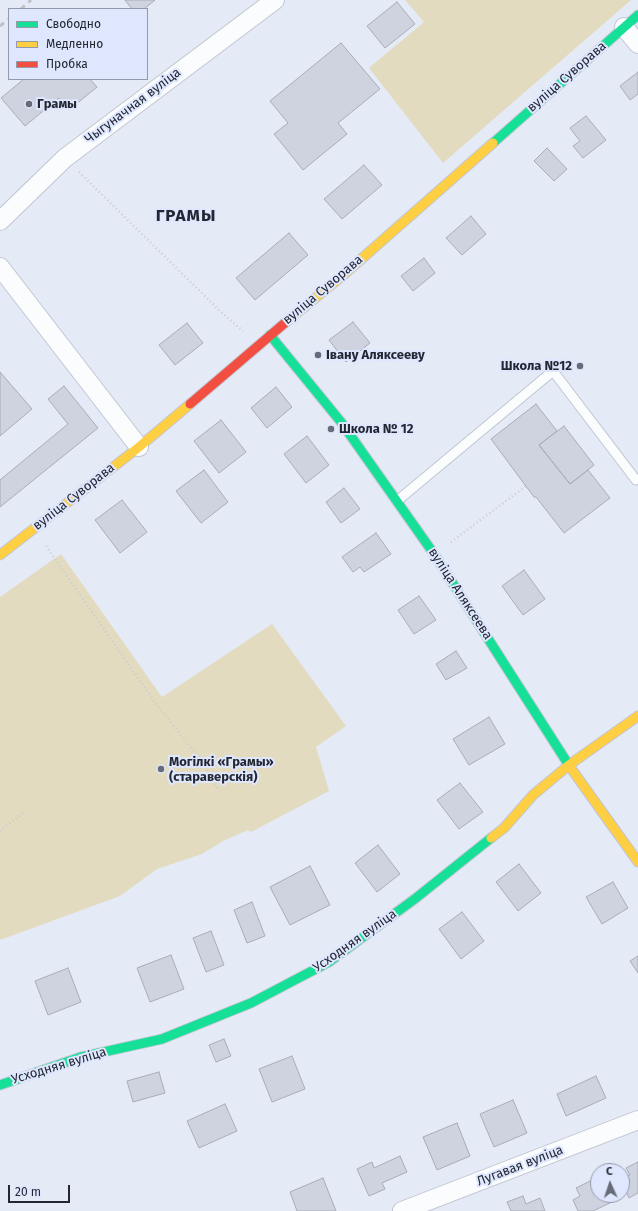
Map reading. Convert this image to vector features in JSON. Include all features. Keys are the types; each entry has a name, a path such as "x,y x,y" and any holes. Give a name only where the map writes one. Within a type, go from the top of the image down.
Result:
{"street":[{"name":"Чыгуначная вуліца","path":"0,221 65,158 274,0"},
{"name":"вуліца Суворава","path":"0,555 139,446 342,276 638,15"},
{"path":"624,27 638,44"},
{"path":"0,267 139,446"},
{"name":"вуліца Аляксеева","path":"270,335 341,422 434,554 569,765 638,862"},
{"name":"Усходняя вуліца","path":"0,1085 81,1057 162,1038 251,1003 329,962 416,898 498,832 532,795 569,765 638,716"},
{"name":"Лугавая вуліца","path":"402,1211 638,1120"}],"lane":[{"path":"396,501 553,371 636,480"}],"path":[{"path":"65,158 221,312 259,344"},
{"path":"434,554 526,486"},
{"path":"33,528 156,704 199,757 219,790"},
{"path":"0,830 23,813"}],"shaded area":[{"path":"405,0 631,0 443,163 369,68 424,22"},
{"name":"Могілкі «Грамы» (стараверскія)","path":"61,554 162,697 272,624 346,726 316,747 329,791 251,832 248,830 223,841 202,854 157,869 120,896 0,940 0,597"}],"building":[{"path":"125,0 155,0 145,8 131,8"},
{"path":"397,2 415,24 385,48 367,26"},
{"path":"341,43 380,89 338,123 347,134 303,170 274,134 288,123 270,101"},
{"path":"638,72 638,94 630,100 620,86"},
{"name":"Грамы","path":"23,80 91,80 97,87 69,110 59,98 25,126 1,98"},
{"path":"586,116 606,140 583,158 573,146 580,141 570,128"},
{"path":"547,148 567,169 554,181 534,161"},
{"path":"364,165 382,185 342,219 324,199"},
{"path":"471,216 486,234 462,255 446,238"},
{"path":"289,233 308,255 255,300 236,278"},
{"path":"424,258 435,273 413,291 401,276"},
{"path":"353,322 370,343 346,362 329,340"},
{"path":"187,323 203,343 175,365 159,345"},
{"path":"0,372 32,409 0,436"},
{"path":"64,386 98,428 0,507 0,480 68,424 48,399"},
{"path":"276,387 292,407 267,428 251,408"},
{"path":"536,404 557,431 539,445 570,484 588,470 610,498 564,533 536,497 534,497 491,439"},
{"path":"221,420 246,452 219,473 194,441"},
{"path":"564,426 594,465 570,484 539,445"},
{"path":"307,436 329,465 306,483 284,454"},
{"path":"204,470 228,502 201,523 176,491"},
{"path":"344,488 360,509 341,523 326,502"},
{"path":"122,500 147,532 120,553 95,520"},
{"path":"376,533 391,554 364,572 360,567 353,572 342,557"},
{"path":"524,570 545,599 523,615 502,586"},
{"path":"419,596 436,620 414,634 398,610"},
{"path":"456,651 467,668 446,680 436,664"},
{"path":"489,717 505,744 469,765 453,739"},
{"path":"460,783 483,812 459,829 437,800"},
{"path":"378,845 400,874 377,892 355,863"},
{"path":"519,864 541,893 518,911 496,882"},
{"path":"310,866 330,905 290,925 270,887"},
{"path":"613,882 628,908 602,924 586,897"},
{"path":"252,902 265,936 247,943 234,910"},
{"path":"462,912 484,941 461,959 439,929"},
{"path":"211,931 224,965 206,972 193,938"},
{"path":"171,955 184,989 150,1002 137,968"},
{"path":"638,956 638,973 630,961"},
{"path":"68,968 81,1002 48,1015 35,981"},
{"path":"224,1039 231,1056 216,1062 209,1045"},
{"path":"292,1056 305,1089 272,1102 259,1069"},
{"path":"159,1072 165,1093 133,1102 127,1081"},
{"path":"596,1076 606,1098 566,1116 557,1094"},
{"path":"513,1100 527,1133 494,1147 480,1114"},
{"path":"225,1104 237,1131 199,1148 187,1121"},
{"path":"457,1123 470,1156 437,1170 423,1137"},
{"path":"400,1156 407,1172 382,1183 385,1189 369,1196 357,1169 372,1162 374,1168"},
{"path":"638,1162 638,1193 630,1197 630,1175 630,1166"},
{"path":"323,1178 336,1211 297,1211 290,1192"},
{"path":"590,1181 590,1203 610,1203 593,1211 578,1211 573,1200 580,1196 576,1188"},
{"path":"523,1196 526,1204 540,1198 545,1211 511,1211 507,1202"}],"railway":[{"path":"22,8 31,0"},
{"path":"0,26 8,20"}],"traffic: fast":[{"path":"493,143 638,15"},
{"path":"270,335 341,422 434,554 570,767"},
{"path":"0,1085 81,1057 162,1039 251,1003 329,962 416,898 491,838"}],"traffic: slow":[{"path":"286,322 342,276 493,143"},
{"path":"0,555 139,447 190,404"},
{"path":"491,838 504,828 533,795 569,765 638,716"},
{"path":"570,767 638,862"}],"traffic: jam":[{"path":"190,404 286,322"}],"place":[{"name":"Грамы","path":"29,104"},
{"name":"Івану Аляксееву","path":"318,355"},
{"name":"Школа №12","path":"580,366"},
{"name":"Школа № 12","path":"331,429"},
{"name":"Могілкі «Грамы» (стараверскія)","path":"161,769"}],"district":[{"name":"ГРАМЫ","path":"186,216"}]}
